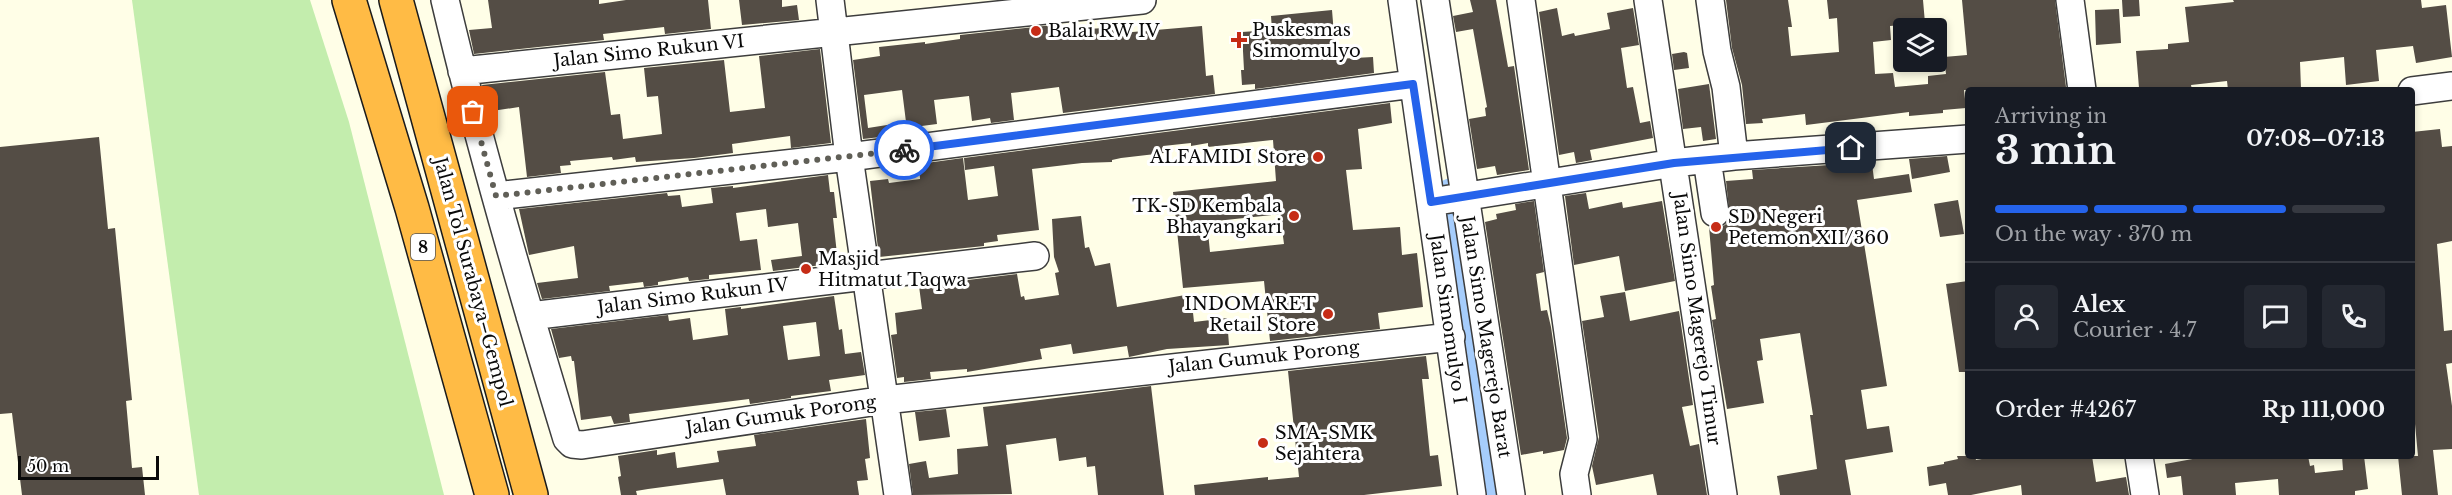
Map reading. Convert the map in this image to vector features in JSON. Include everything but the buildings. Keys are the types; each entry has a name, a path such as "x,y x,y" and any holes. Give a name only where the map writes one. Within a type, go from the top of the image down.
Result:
{"highway":[{"name":"Jalan Tol Surabaya–Gempol","path":"349,0 412,208 492,495"},
{"name":"Jalan Tol Surabaya–Gempol","path":"396,0 531,495"}],"street":[{"name":"Jalan Gumuk Porong","path":"445,0 530,316 567,439 572,444 582,445 885,400 1451,337"},
{"path":"830,0 849,157 898,495"},
{"name":"Jalan Simo Rukun VI","path":"462,70 1142,0"},
{"name":"Jalan Simomulyo I","path":"1402,0 1413,84 1447,199 1451,337 1472,495"},
{"name":"Jalan Simo Magerejo Barat","path":"1435,0 1453,109 1447,199 1510,495"},
{"path":"1521,0 1583,439 1574,474 1577,495"},
{"name":"Jalan Simo Magerejo Timur","path":"1648,0 1723,495"},
{"path":"1710,0 1717,51 1726,87 1734,156"},
{"path":"2070,0 2082,87"},
{"path":"496,196 849,157 1413,84"},
{"path":"2415,91 2452,86"},
{"path":"1447,199 1707,159 1965,139"},
{"path":"1707,159 1715,213"},
{"name":"Jalan Simo Rukun IV","path":"530,316 1035,256"},
{"path":"2139,459 2145,495"}],"green space":[{"path":"132,0 310,0 349,122 444,495 199,495"}],"waterway":[{"path":"1452,195 1493,495"}],"way so far":[{"path":"473,112 496,196 904,150"}],"place":[{"name":"Balai RW IV","path":"1036,31"},
{"name":"Puskesmas Simomulyo","path":"1239,40"},
{"name":"ALFAMIDI Store","path":"1318,157"},
{"name":"TK-SD Kembala Bhayangkari","path":"1294,216"},
{"name":"SD Negeri Petemon XII/360","path":"1716,227"},
{"name":"Masjid Hitmatut Taqwa","path":"806,269"},
{"name":"INDOMARET Retail Store","path":"1328,314"},
{"name":"SMA-SMK Sejahtera","path":"1263,443"}],"route":[{"path":"904,150 1413,84 1431,202 1674,163 1734,156 1851,148"}]}
